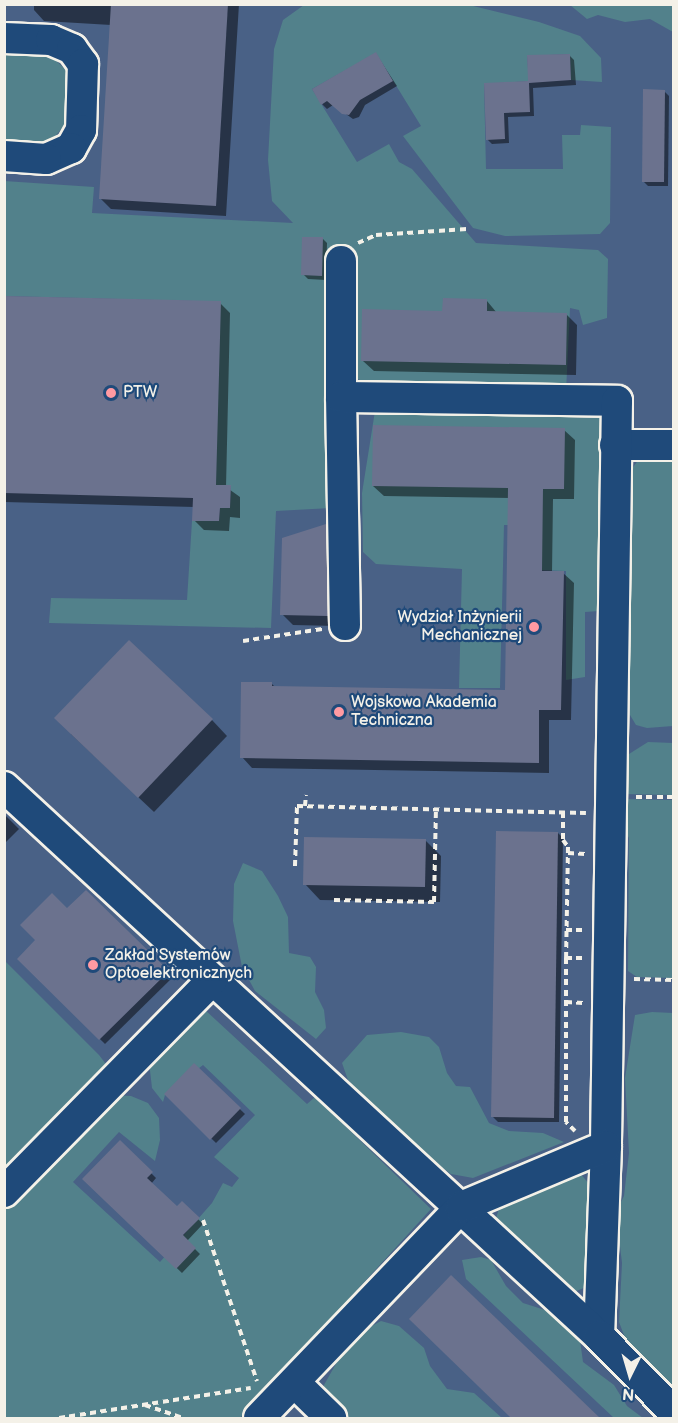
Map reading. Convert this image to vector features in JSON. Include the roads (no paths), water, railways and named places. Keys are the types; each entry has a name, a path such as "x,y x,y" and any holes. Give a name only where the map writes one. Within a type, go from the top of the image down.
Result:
{"lane":[{"path":"4,38 58,42 72,49 82,64 81,130 71,148 46,159 4,156"},
{"path":"341,261 345,625"},
{"path":"341,397 617,401 611,805 593,1141 599,1336"},
{"path":"615,445 674,445"},
{"path":"4,787 211,981 599,1336 674,1412"},
{"path":"4,1192 211,981"},
{"path":"259,1419 460,1207 593,1141"},
{"path":"294,1382 332,1419"}],"place":[{"name":"PTW","path":"111,393"},
{"name":"Wydział Inżynierii Mechanicznej","path":"534,627"},
{"name":"Wojskowa Akademia Techniczna","path":"339,712"},
{"name":"Zakład Systemów Optoelektronicznych","path":"93,965"}]}
